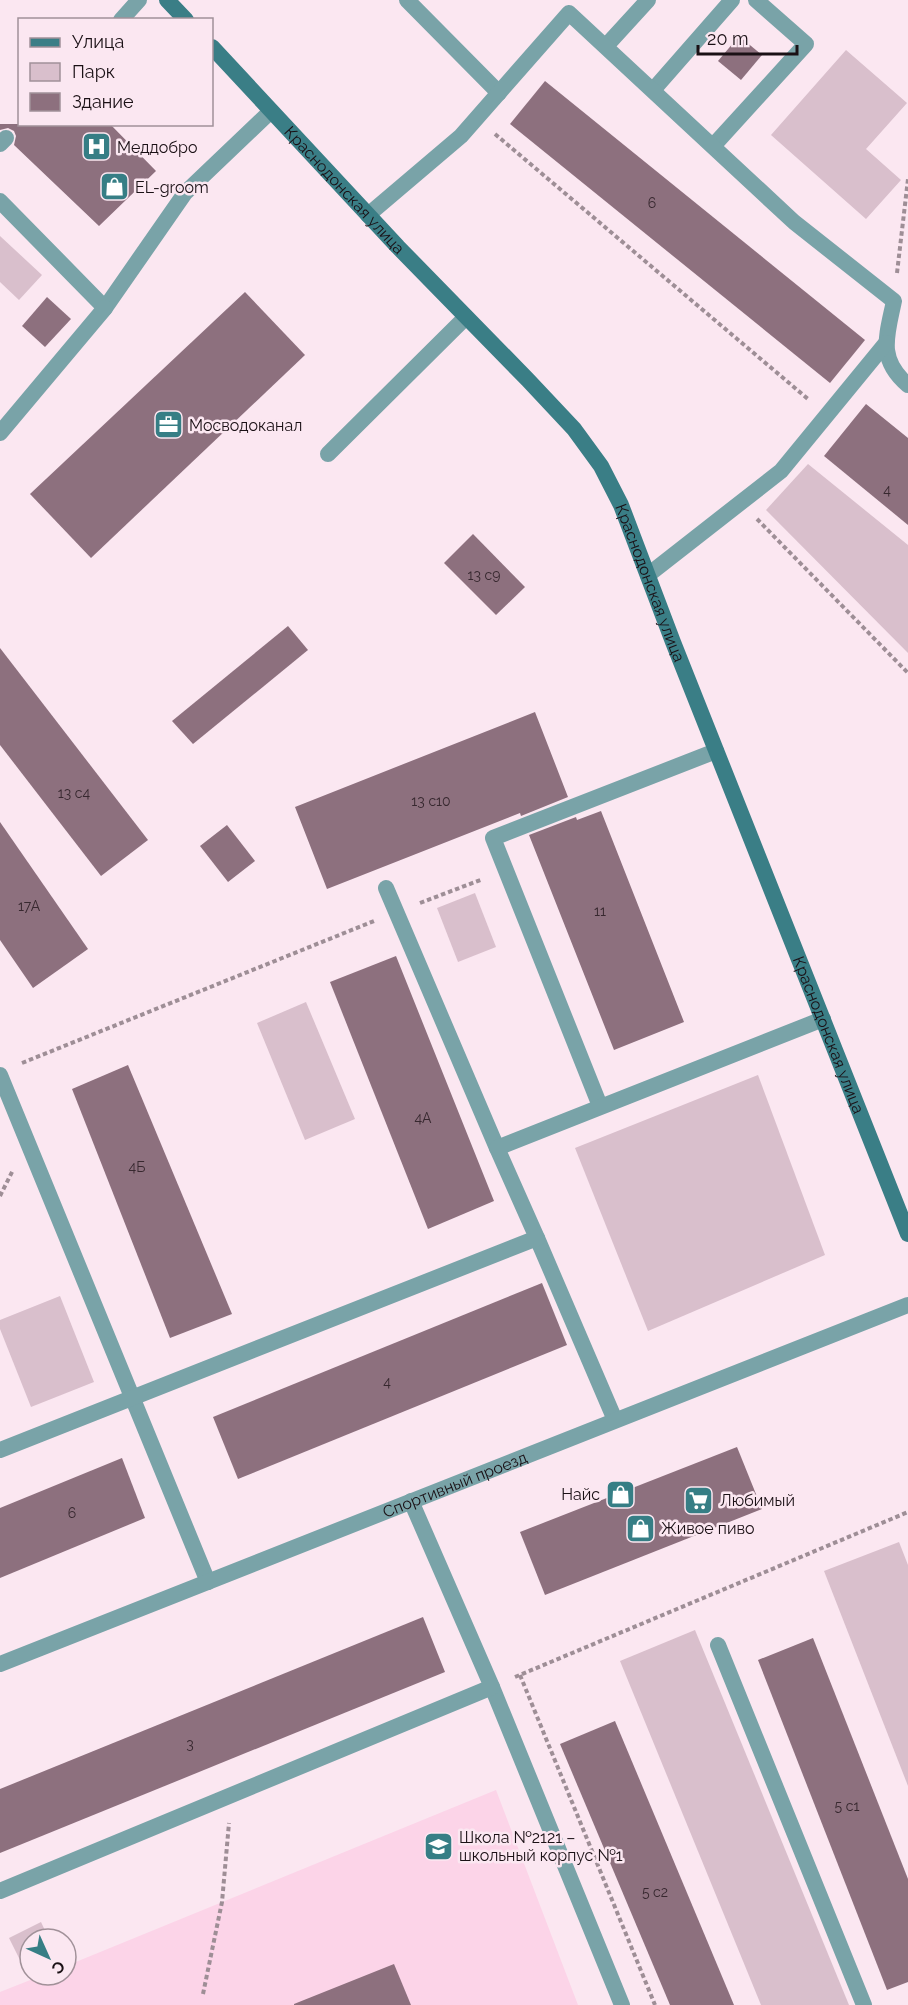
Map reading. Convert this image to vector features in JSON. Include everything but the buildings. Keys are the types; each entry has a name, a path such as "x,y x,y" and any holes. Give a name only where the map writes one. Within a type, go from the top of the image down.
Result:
{"main road":[{"path":"167,0 184,18"},
{"name":"Краснодонская улица","path":"213,48 368,215 574,429 601,466 621,505 908,1234"}],"street":[{"path":"123,18 140,0"},
{"path":"407,0 499,93"},
{"path":"606,46 648,0"},
{"path":"654,89 732,0"},
{"path":"714,145 806,44 756,0"},
{"path":"368,215 461,136 499,93 566,7 794,222 894,301 886,343 894,372 908,385"},
{"path":"0,433 105,308 185,193 271,111"},
{"path":"0,201 105,308"},
{"path":"328,454 466,317"},
{"path":"648,575 781,471 886,343"},
{"path":"600,1106 493,838 716,751"},
{"path":"386,888 615,1420"},
{"path":"498,1148 823,1019"},
{"path":"5,1071 208,1582"},
{"path":"0,1450 537,1238"},
{"name":"Спортивный проезд","path":"0,1664 908,1305"},
{"path":"411,1501 492,1687 622,2005"},
{"path":"718,1645 864,2005"},
{"path":"0,1891 492,1687"}],"path":[{"path":"476,118 827,415"},
{"path":"894,301 908,178"},
{"path":"742,503 908,673"},
{"path":"5,1071 396,912 506,871"},
{"path":"492,1687 908,1512"},
{"path":"520,1675 655,2005"},
{"path":"203,1994 222,1902 231,1795"}],"shaded area":[{"name":"Школа №2121 – школьный корпус №1","path":"496,1790 578,2005 0,2005 0,1992 18,1985 18,1987 78,1987 78,1961"}],"green space":[{"path":"846,50 907,103 866,149 901,180 866,219 771,135"},
{"path":"0,236 42,275 19,300 0,282"},
{"path":"808,464 908,545 908,653 766,510"},
{"path":"475,893 496,947 458,962 437,908"},
{"path":"306,1002 355,1119 305,1140 257,1023"},
{"path":"758,1075 825,1255 648,1331 575,1148"},
{"path":"60,1296 94,1382 31,1407 0,1329 0,1320"},
{"path":"899,1542 908,1565 908,1786 824,1571"},
{"path":"695,1630 849,2005 761,2005 620,1661"},
{"path":"41,1922 43,1927 31,1927"},
{"path":"18,1934 18,1956 9,1938"}],"place":[{"name":"Меддобро","path":"96,147"},
{"name":"EL-groom","path":"114,187"},
{"name":"Мосводоканал","path":"168,425"},
{"name":"Найс","path":"621,1494"},
{"name":"Любимый","path":"699,1500"},
{"name":"Живое пиво","path":"640,1528"},
{"name":"Школа №2121 – школьный корпус №1","path":"438,1846"}]}
